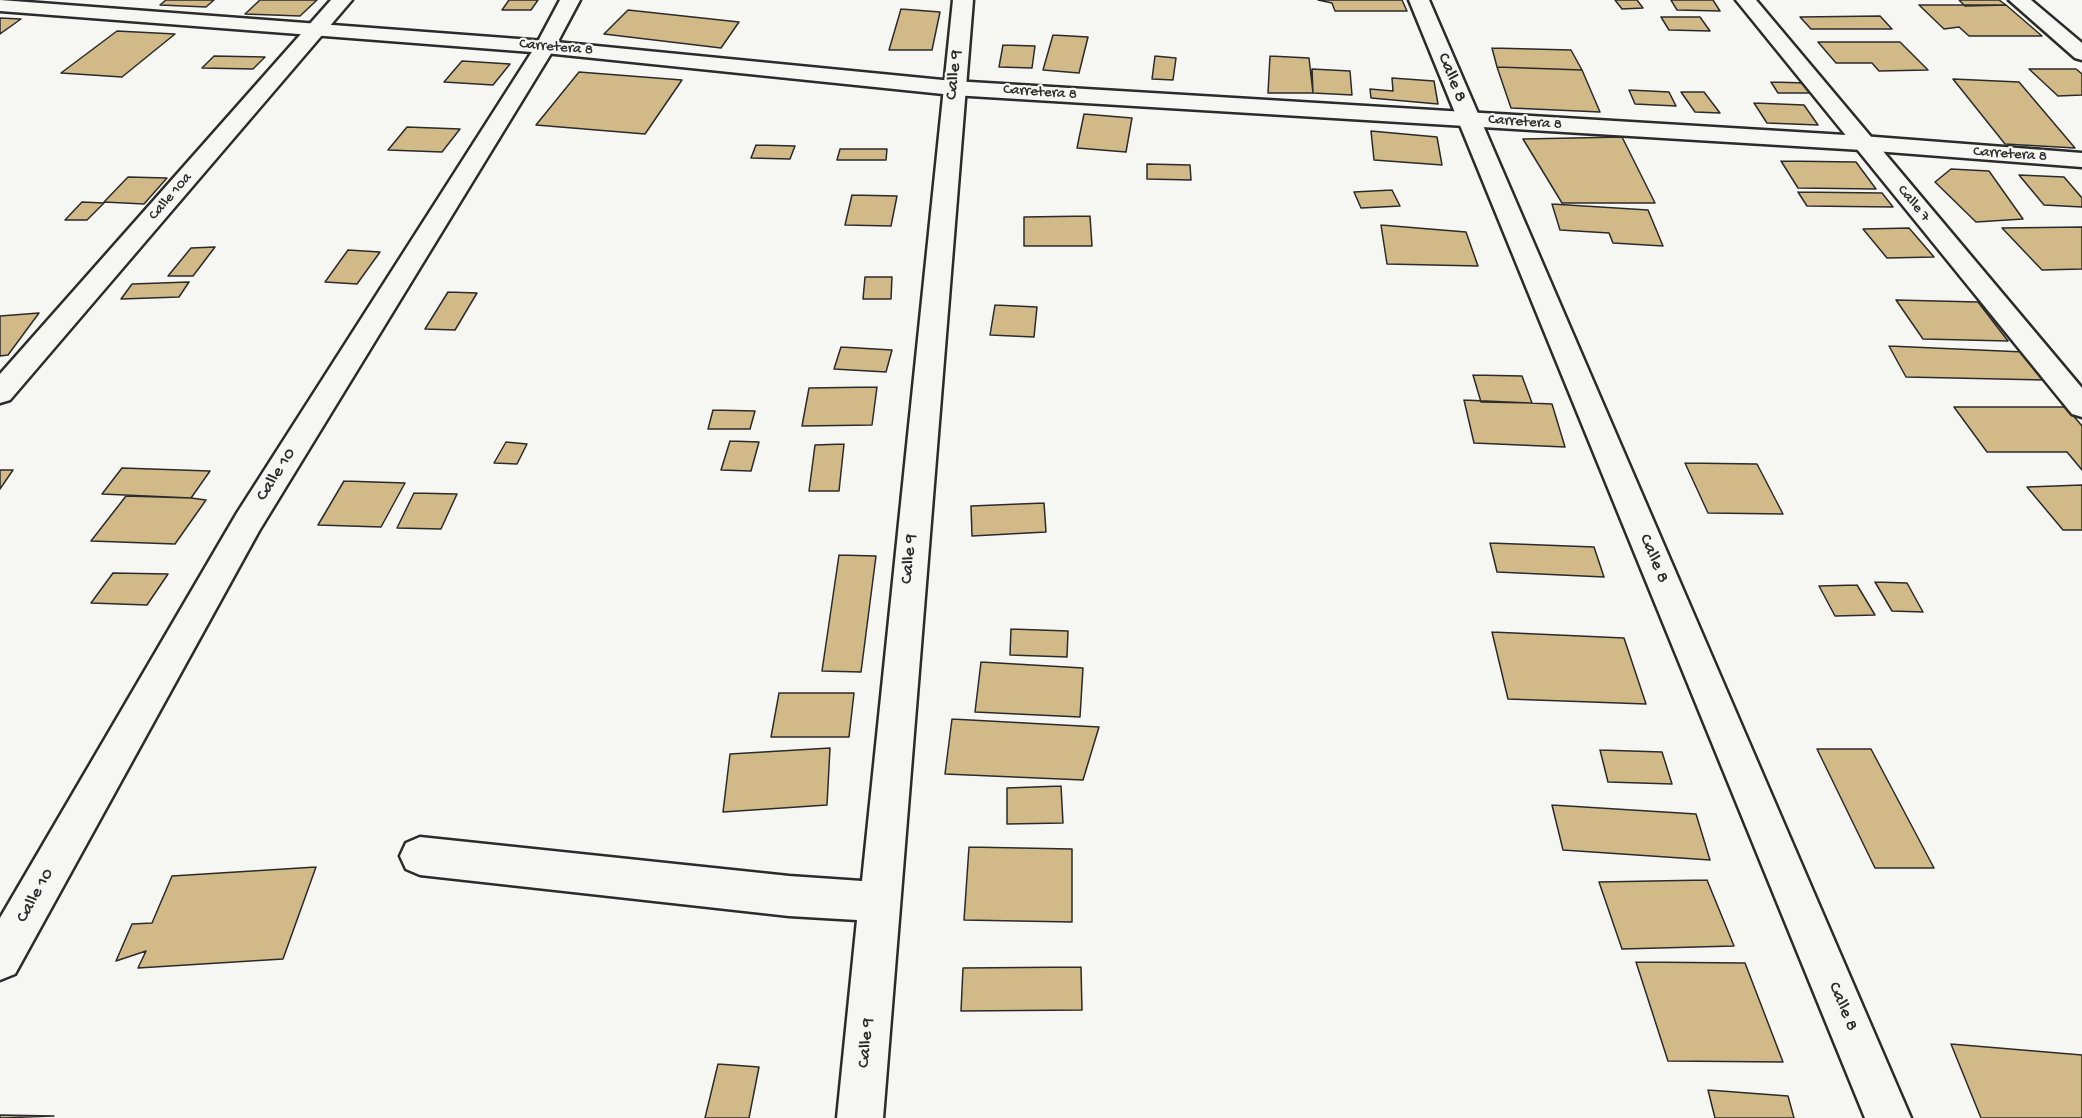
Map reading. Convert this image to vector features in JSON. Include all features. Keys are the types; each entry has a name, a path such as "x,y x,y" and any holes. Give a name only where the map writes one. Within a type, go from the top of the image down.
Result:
{"street":[{"name":"Calle 10a","path":"0,393 342,0"},
{"name":"Calle 10","path":"0,959 248,522 545,47 570,0"},
{"name":"Calle 9","path":"860,1118 953,88 963,0"},
{"name":"Calle 8","path":"1419,0 1888,1118"},
{"name":"Calle 7","path":"1746,0 2082,407"},
{"path":"2019,0 2082,54"},
{"name":"Carretera 8","path":"0,5 545,47 953,88 1862,143 2082,160"},
{"path":"420,856 789,896 879,902"}],"building":[{"path":"166,0 214,0 206,7 160,5"},
{"path":"260,0 317,0 300,16 245,14"},
{"path":"509,0 538,0 531,10 502,10"},
{"path":"1318,0 1402,0 1407,11 1335,11 1332,3"},
{"path":"1615,0 1637,0 1643,8 1622,9"},
{"path":"1671,0 1713,0 1720,11 1677,10"},
{"path":"1959,0 1999,0 2006,5 1965,6"},
{"path":"1919,5 2006,5 2042,36 1969,36 1959,27 1944,29"},
{"path":"901,9 940,12 932,50 889,50"},
{"path":"628,10 739,22 721,48 604,34"},
{"path":"1880,16 1892,29 1811,29 1800,17"},
{"path":"1661,17 1700,17 1710,31 1669,30"},
{"path":"0,18 21,19 0,34"},
{"path":"117,31 175,34 122,77 61,73"},
{"path":"1053,35 1088,37 1079,73 1043,70"},
{"path":"1818,42 1900,42 1928,70 1879,71 1872,63 1836,63"},
{"path":"1003,45 1035,46 1032,68 999,67"},
{"path":"1492,48 1571,50 1582,70 1497,67"},
{"path":"214,56 265,57 253,69 202,68"},
{"path":"1155,56 1176,58 1173,80 1152,79"},
{"path":"1270,56 1309,58 1313,93 1268,93"},
{"path":"462,61 510,64 493,85 444,82"},
{"path":"1497,67 1582,70 1600,112 1511,108"},
{"path":"1312,69 1350,71 1352,95 1313,93"},
{"path":"2029,69 2076,69 2082,74 2082,95 2058,96"},
{"path":"579,72 682,80 645,134 536,125"},
{"path":"1392,78 1434,81 1438,104 1371,98 1370,89 1393,91"},
{"path":"1953,79 2019,82 2075,148 2005,144"},
{"path":"1771,82 1807,83 1815,93 1778,93"},
{"path":"1629,90 1669,92 1676,106 1635,104"},
{"path":"1681,92 1704,92 1720,113 1695,112"},
{"path":"1754,103 1804,105 1818,125 1767,123"},
{"path":"1084,114 1132,118 1126,152 1077,148"},
{"path":"407,127 460,129 442,152 388,150"},
{"path":"1371,131 1437,137 1442,165 1374,160"},
{"path":"1622,137 1655,203 1562,203 1523,139"},
{"path":"756,145 795,146 790,159 751,158"},
{"path":"840,149 887,149 886,160 837,160"},
{"path":"1781,161 1856,162 1876,189 1798,188"},
{"path":"1147,164 1190,165 1191,180 1147,179"},
{"path":"1951,169 1989,171 2023,219 1976,222 1935,182"},
{"path":"2019,175 2064,177 2082,198 2082,207 2044,205"},
{"path":"128,177 167,178 144,204 104,202"},
{"path":"1392,190 1400,206 1361,208 1354,192"},
{"path":"1798,192 1882,193 1893,207 1807,206"},
{"path":"852,195 897,196 891,226 845,225"},
{"path":"82,202 104,203 87,220 65,220"},
{"path":"1552,204 1648,210 1663,246 1613,243 1609,233 1560,230"},
{"path":"1090,216 1092,246 1024,246 1024,217"},
{"path":"1381,225 1466,232 1478,266 1387,264"},
{"path":"2082,227 2082,269 2042,270 2002,228"},
{"path":"1909,228 1934,257 1887,258 1863,229"},
{"path":"215,247 193,276 168,276 191,248"},
{"path":"348,250 380,252 357,284 325,282"},
{"path":"865,277 892,277 891,299 863,299"},
{"path":"189,282 179,297 121,299 132,284"},
{"path":"448,292 477,293 455,330 425,329"},
{"path":"1896,300 1978,302 2008,341 1923,339"},
{"path":"995,305 1037,307 1034,337 990,335"},
{"path":"39,313 8,355 0,356 0,316"},
{"path":"1889,346 2024,352 2045,380 1906,377"},
{"path":"841,347 892,350 886,372 834,369"},
{"path":"1473,375 1522,376 1532,403 1481,402"},
{"path":"877,387 872,425 802,426 809,388"},
{"path":"1464,400 1552,404 1565,447 1474,443"},
{"path":"1954,407 2066,407 2082,426 2082,470 2067,452 1987,452"},
{"path":"713,410 755,411 750,429 708,429"},
{"path":"730,441 759,442 751,471 721,470"},
{"path":"506,442 527,444 517,464 494,463"},
{"path":"844,444 839,491 809,491 815,445"},
{"path":"1685,463 1757,464 1783,514 1708,513"},
{"path":"122,468 210,471 191,498 102,494"},
{"path":"0,470 13,470 0,489"},
{"path":"344,481 405,483 381,527 318,525"},
{"path":"2082,485 2082,530 2063,530 2027,487"},
{"path":"414,493 457,494 441,529 397,528"},
{"path":"126,496 206,500 175,544 91,541"},
{"path":"1044,503 1046,532 972,536 971,506"},
{"path":"1490,543 1594,547 1604,577 1497,572"},
{"path":"839,555 876,556 861,672 822,671"},
{"path":"113,573 168,574 147,605 91,603"},
{"path":"1875,582 1907,583 1923,612 1892,611"},
{"path":"1857,585 1875,615 1835,616 1819,586"},
{"path":"1011,629 1068,631 1067,657 1010,655"},
{"path":"1492,632 1624,638 1646,704 1508,699"},
{"path":"981,662 1083,668 1080,717 975,712"},
{"path":"779,693 854,693 849,737 771,737"},
{"path":"952,719 1099,727 1083,780 945,774"},
{"path":"830,748 827,805 723,812 730,754"},
{"path":"1817,749 1871,749 1934,868 1875,868"},
{"path":"1600,750 1662,752 1672,784 1608,782"},
{"path":"1061,786 1063,823 1007,824 1007,788"},
{"path":"1552,805 1696,814 1710,860 1563,850"},
{"path":"969,847 1072,849 1072,922 964,920"},
{"path":"316,867 283,959 138,968 146,951 116,961 132,924 152,923 172,876"},
{"path":"1707,880 1734,946 1622,949 1599,882"},
{"path":"1636,962 1745,963 1783,1062 1668,1061"},
{"path":"1081,967 1082,1010 961,1011 963,968"},
{"path":"1951,1044 2082,1055 2082,1118 1981,1118"},
{"path":"718,1064 759,1067 749,1118 705,1118"},
{"path":"1708,1090 1788,1096 1794,1118 1715,1118"},
{"path":"0,1115 54,1116 0,1118"}]}
